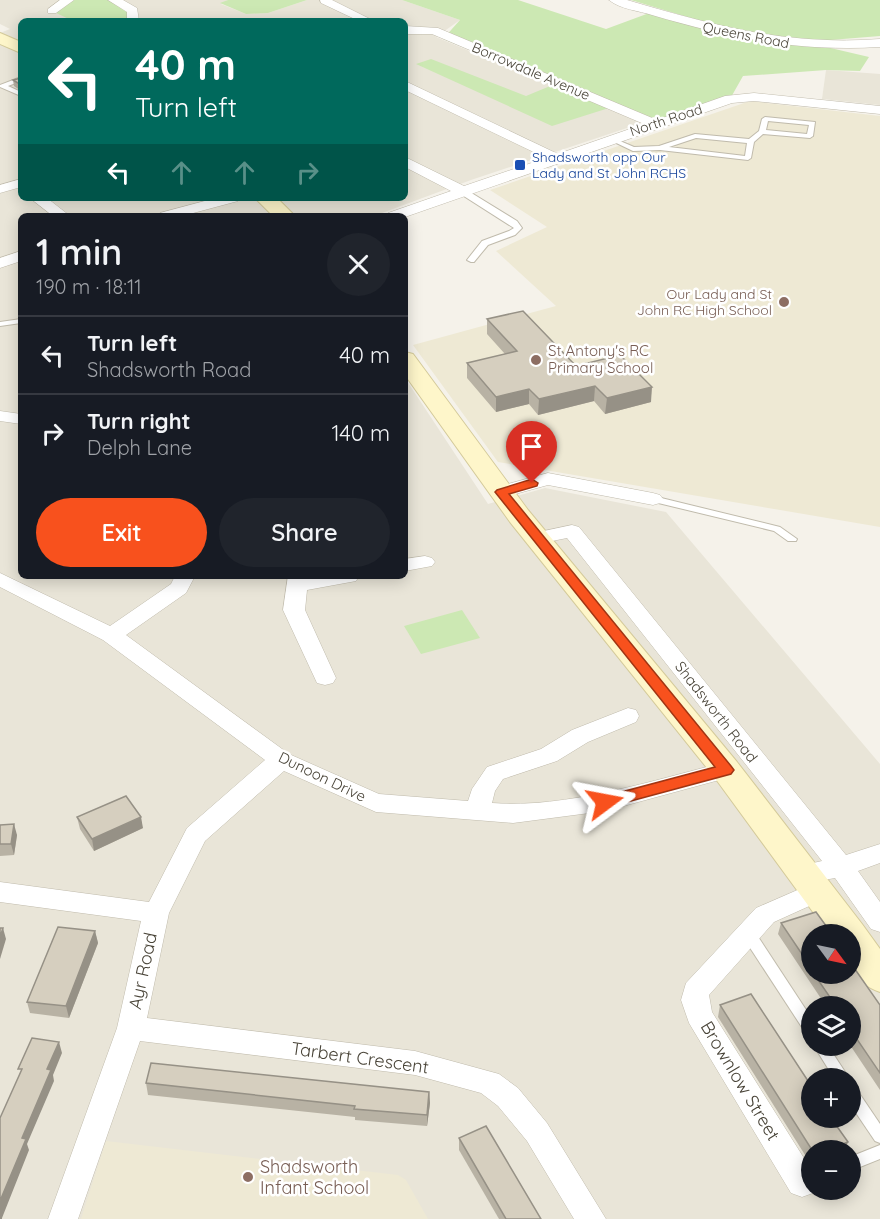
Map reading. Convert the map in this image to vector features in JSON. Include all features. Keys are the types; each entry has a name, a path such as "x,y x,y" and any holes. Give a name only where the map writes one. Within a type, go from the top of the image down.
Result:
{"main road":[{"path":"0,38 18,47"},
{"path":"269,201 282,213"},
{"name":"Shadsworth Road","path":"408,363 501,492 726,770 842,924"},
{"name":"Shadsworth Road","path":"861,950 880,977"}],"street":[{"path":"52,11 68,0"},
{"path":"114,0 133,10 133,18"},
{"name":"Queens Road","path":"615,0 746,38 801,46 880,43"},
{"path":"327,1 362,18"},
{"name":"Borrowdale Avenue","path":"408,30 434,31 655,124"},
{"path":"408,86 556,158"},
{"name":"North Road","path":"401,213 655,124 740,98 880,110"},
{"path":"408,163 462,191"},
{"path":"0,189 18,185"},
{"path":"41,201 59,213"},
{"path":"176,213 222,201"},
{"path":"0,263 18,257"},
{"path":"0,416 18,419"},
{"path":"501,492 548,479 652,499"},
{"name":"Shadsworth Road","path":"537,538 572,531 841,867 880,922"},
{"name":"Dunoon Drive","path":"0,579 111,635 281,760 376,803 513,814 605,802 726,770"},
{"path":"111,635 179,588 183,579"},
{"path":"318,579 297,581 294,610 325,678"},
{"path":"477,812 484,789 495,773 549,755 580,736 628,716"},
{"name":"Ayr Road","path":"63,1219 131,1028 156,913 196,835 281,760"},
{"name":"Brownlow Street","path":"801,1172 713,1040 699,1015 694,1000 696,992 765,915 811,883 841,867 880,853"},
{"path":"0,892 156,913"},
{"name":"Tarbert Crescent","path":"131,1028 415,1063 489,1083 508,1097 537,1132 591,1219"}],"lane":[{"path":"18,80 2,86 18,93"},
{"path":"660,148 695,136 750,141 762,132 765,119 813,123 810,136 762,132"},
{"path":"611,139 631,148 660,148 748,158 752,144 750,141"},
{"path":"462,191 514,223 518,228 512,233 485,243 471,260"},
{"path":"0,324 18,321"},
{"path":"652,499 777,529 792,539"},
{"path":"748,933 801,1014"},
{"path":"861,1108 880,1136"},
{"path":"861,1160 880,1152"}],"shaded area":[{"path":"0,0 228,0 221,4 246,14 268,13 307,0 402,0 460,20 436,37 642,123 471,180 382,213 18,213 18,579 408,579 408,383 488,504 545,488 666,512 880,764 880,1219 0,1219 0,33 10,29 0,24"},
{"path":"826,70 880,74 880,105 822,99"},
{"name":"Our Lady and St John RC High School","path":"750,101 880,116 880,527 498,462 413,345 556,306 496,251 547,227 490,190"},
{"name":"Shadsworth Infant School","path":"106,1141 398,1175 406,1180 428,1219 81,1219"}],"green space":[{"path":"68,0 114,0 122,3 131,18 67,18 52,11"},
{"path":"228,0 307,0 268,13 246,14 220,3"},
{"path":"402,0 518,0 606,29 652,12 746,38 822,46 869,57 860,71 826,70 743,76 730,99 655,124 612,107 552,126 416,64 431,59 526,96 555,84 443,39 460,20"},
{"path":"631,0 880,0 880,36 818,41 737,32"},
{"path":"462,610 480,638 421,654 404,626"}],"building":[{"path":"523,311 576,366 620,355 652,387 607,398 595,386 539,399 529,389 496,397 467,363 517,351 487,319"},
{"path":"126,796 141,817 92,839 77,817"},
{"path":"14,824 11,844 0,844 0,825"},
{"path":"816,912 825,924 801,924 801,953 781,923"},
{"path":"58,927 95,931 66,1006 27,1002"},
{"path":"861,978 880,1005 880,1073 861,1045 861,996 829,996 821,984 861,984"},
{"path":"751,994 801,1070 801,1128 838,1128 847,1140 806,1140 720,1005"},
{"path":"32,1038 59,1042 47,1069 51,1070 22,1138 26,1139 0,1201 0,1118 22,1069 18,1069"},
{"path":"151,1063 429,1092 427,1115 354,1109 355,1106 146,1083"},
{"path":"486,1126 541,1219 506,1219 459,1138"}],"place":[{"name":"Shadsworth opp Our Lady and St John RCHS","path":"520,165"},
{"name":"Our Lady and St John RC High School","path":"784,302"},
{"name":"St Antony's RC Primary School","path":"536,360"},
{"name":"Shadsworth Infant School","path":"248,1177"}],"route":[{"path":"532,483 501,492 726,770 605,802"}]}
